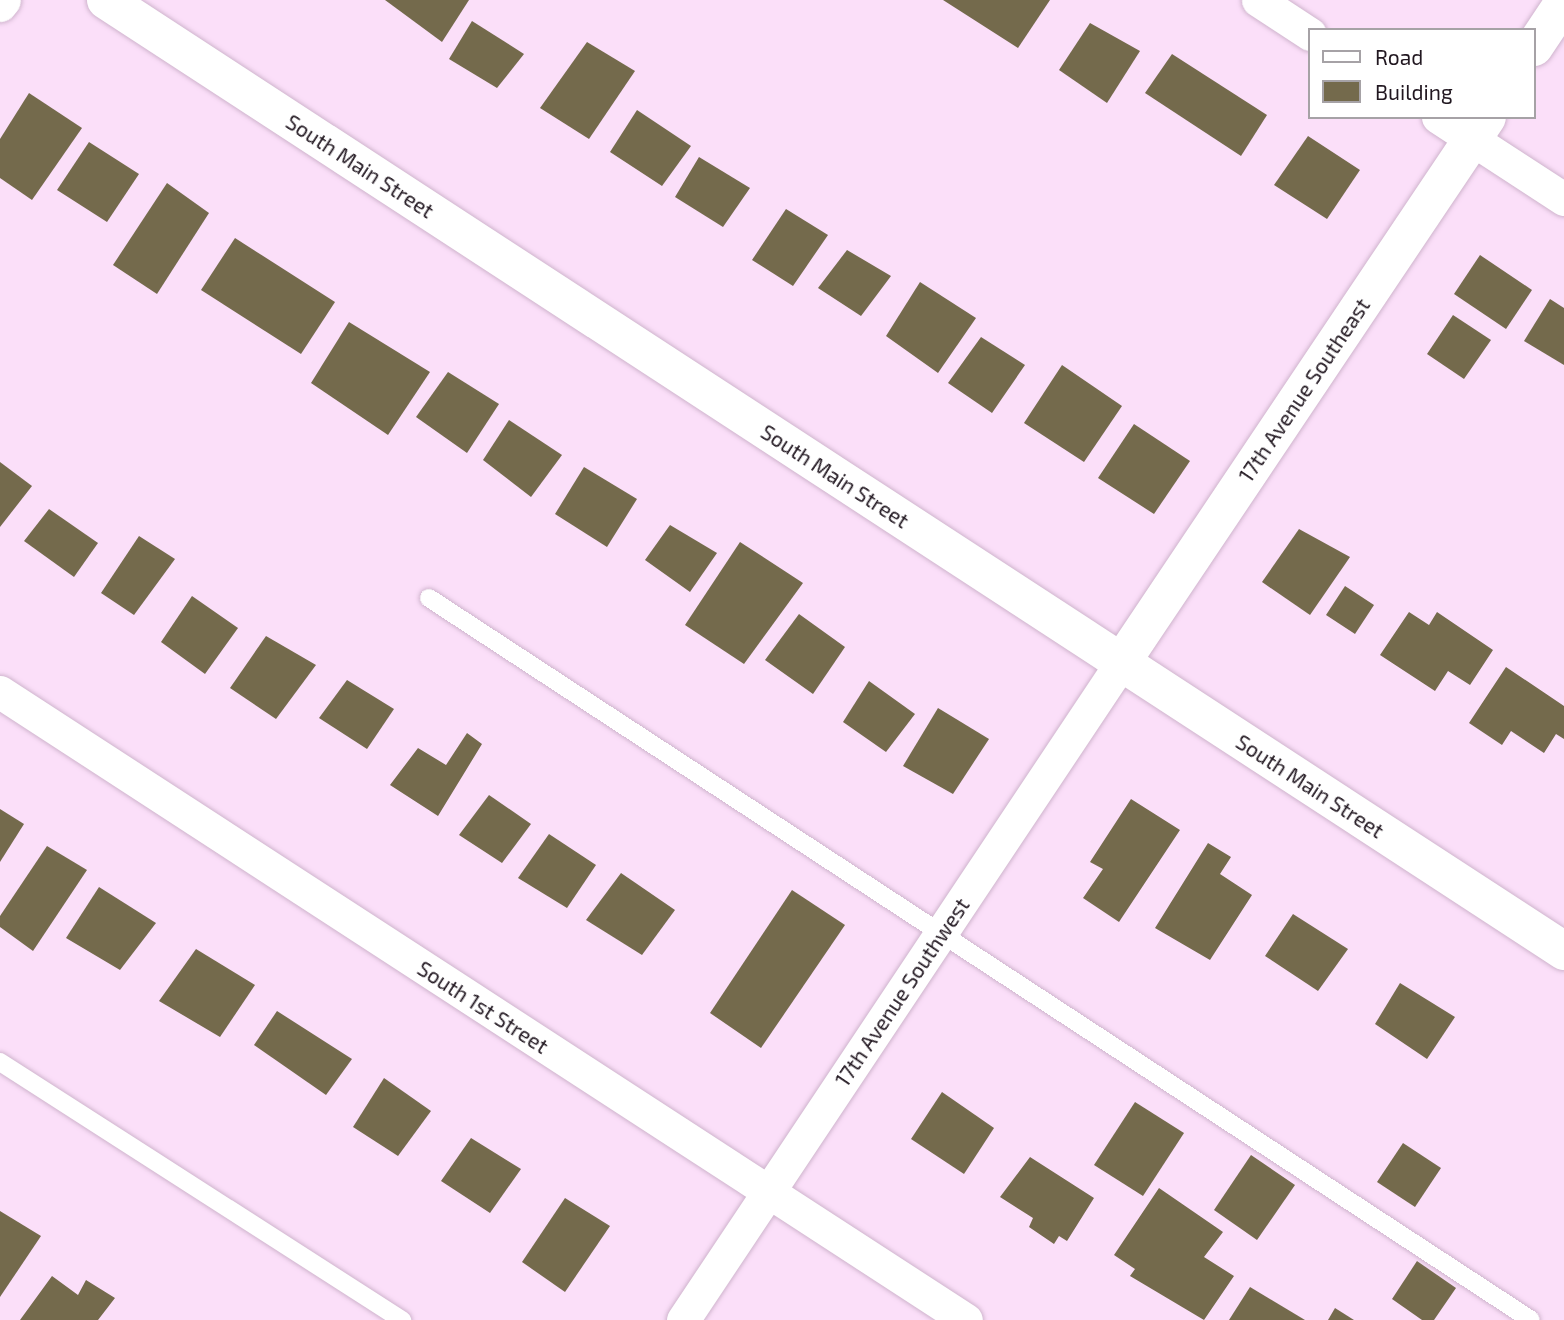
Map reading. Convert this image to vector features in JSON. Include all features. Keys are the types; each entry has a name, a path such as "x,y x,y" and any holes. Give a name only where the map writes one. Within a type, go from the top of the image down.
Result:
{"street":[{"path":"0,5 4,0"},
{"name":"South Main Street","path":"106,0 1564,951"},
{"path":"1258,0 1308,33"},
{"path":"1536,44 1564,2"},
{"path":"1446,119 1480,128 1564,199"},
{"name":"17th Avenue Southeast","path":"1121,663 1480,128"},
{"name":"17th Avenue Southwest","path":"682,1320 1121,663"},
{"name":"South 1st Street","path":"0,692 966,1320"}],"lane":[{"path":"429,598 939,936 1531,1320"},
{"path":"0,1062 402,1320"}],"building":[{"path":"385,0 469,0 442,42"},
{"path":"943,0 1050,0 1018,48"},
{"path":"472,21 524,54 497,88 449,59"},
{"path":"1090,23 1140,51 1107,103 1059,70"},
{"path":"587,42 635,71 589,139 540,108"},
{"path":"1172,54 1267,115 1241,156 1145,93"},
{"path":"29,93 82,128 32,200 0,178 0,139"},
{"path":"637,110 691,146 662,186 610,152"},
{"path":"1308,136 1360,170 1327,219 1274,185"},
{"path":"89,142 139,174 107,222 57,190"},
{"path":"699,157 750,188 723,227 675,197"},
{"path":"167,183 209,213 157,294 113,265"},
{"path":"786,209 828,235 793,286 752,260"},
{"path":"235,238 335,302 301,354 201,290"},
{"path":"847,250 891,276 861,316 818,288"},
{"path":"1480,255 1532,290 1506,329 1454,294"},
{"path":"920,282 976,318 938,373 886,336"},
{"path":"1550,299 1564,308 1564,365 1524,341"},
{"path":"1453,315 1491,340 1464,379 1427,354"},
{"path":"349,322 430,372 388,435 311,383"},
{"path":"981,337 1025,365 992,413 948,383"},
{"path":"1062,365 1122,406 1084,462 1024,423"},
{"path":"448,372 499,404 467,453 416,417"},
{"path":"509,420 562,455 531,497 483,460"},
{"path":"1134,424 1190,461 1154,514 1098,478"},
{"path":"0,462 32,486 0,527"},
{"path":"584,467 637,499 607,547 555,514"},
{"path":"49,509 98,543 74,577 24,541"},
{"path":"670,525 717,553 690,592 645,560"},
{"path":"1299,529 1350,557 1310,615 1262,582"},
{"path":"139,536 175,559 134,615 101,593"},
{"path":"740,542 803,583 744,664 685,625"},
{"path":"1345,586 1374,605 1355,634 1326,615"},
{"path":"192,596 238,628 205,674 161,642"},
{"path":"1409,612 1429,625 1437,612 1493,650 1470,685 1448,671 1435,691 1380,655"},
{"path":"799,614 845,647 813,694 765,660"},
{"path":"266,636 316,665 276,719 230,688"},
{"path":"1506,667 1564,706 1564,739 1556,734 1544,753 1511,731 1502,745 1469,723"},
{"path":"347,680 394,709 367,749 319,718"},
{"path":"869,681 915,714 886,752 843,722"},
{"path":"938,708 989,739 953,794 903,766"},
{"path":"467,733 482,744 438,816 390,785 418,748 446,765"},
{"path":"489,795 531,824 502,863 459,835"},
{"path":"1131,799 1180,830 1119,922 1083,898 1103,869 1090,862"},
{"path":"0,809 24,824 0,862"},
{"path":"549,834 596,865 567,908 518,878"},
{"path":"1208,843 1231,857 1220,874 1252,895 1210,960 1155,928"},
{"path":"47,846 87,870 33,951 0,927 0,916"},
{"path":"621,873 675,910 642,955 586,920"},
{"path":"99,887 156,923 120,970 66,938"},
{"path":"792,890 845,925 761,1048 710,1013"},
{"path":"1293,914 1348,949 1318,991 1265,956"},
{"path":"196,949 255,985 220,1037 159,1001"},
{"path":"1400,983 1455,1017 1427,1059 1375,1024"},
{"path":"277,1011 352,1059 326,1095 254,1045"},
{"path":"384,1078 431,1111 398,1156 353,1127"},
{"path":"942,1092 994,1128 964,1174 911,1139"},
{"path":"1135,1102 1184,1133 1143,1196 1094,1165"},
{"path":"471,1138 521,1169 490,1213 441,1181"},
{"path":"1403,1143 1441,1168 1415,1207 1377,1182"},
{"path":"1251,1155 1295,1185 1257,1240 1214,1210"},
{"path":"1030,1157 1094,1198 1067,1241 1059,1236 1054,1244 1029,1227 1033,1218 1000,1197"},
{"path":"1159,1188 1223,1232 1204,1257 1234,1276 1204,1320 1130,1276 1135,1269 1114,1255"},
{"path":"565,1198 610,1226 565,1292 522,1262"},
{"path":"0,1211 41,1236 0,1297"},
{"path":"1417,1261 1456,1288 1434,1320 1422,1320 1392,1299"},
{"path":"52,1276 78,1295 86,1280 115,1298 98,1320 20,1320"},
{"path":"1250,1287 1305,1320 1229,1320"},
{"path":"1335,1308 1354,1320 1328,1320"}]}
